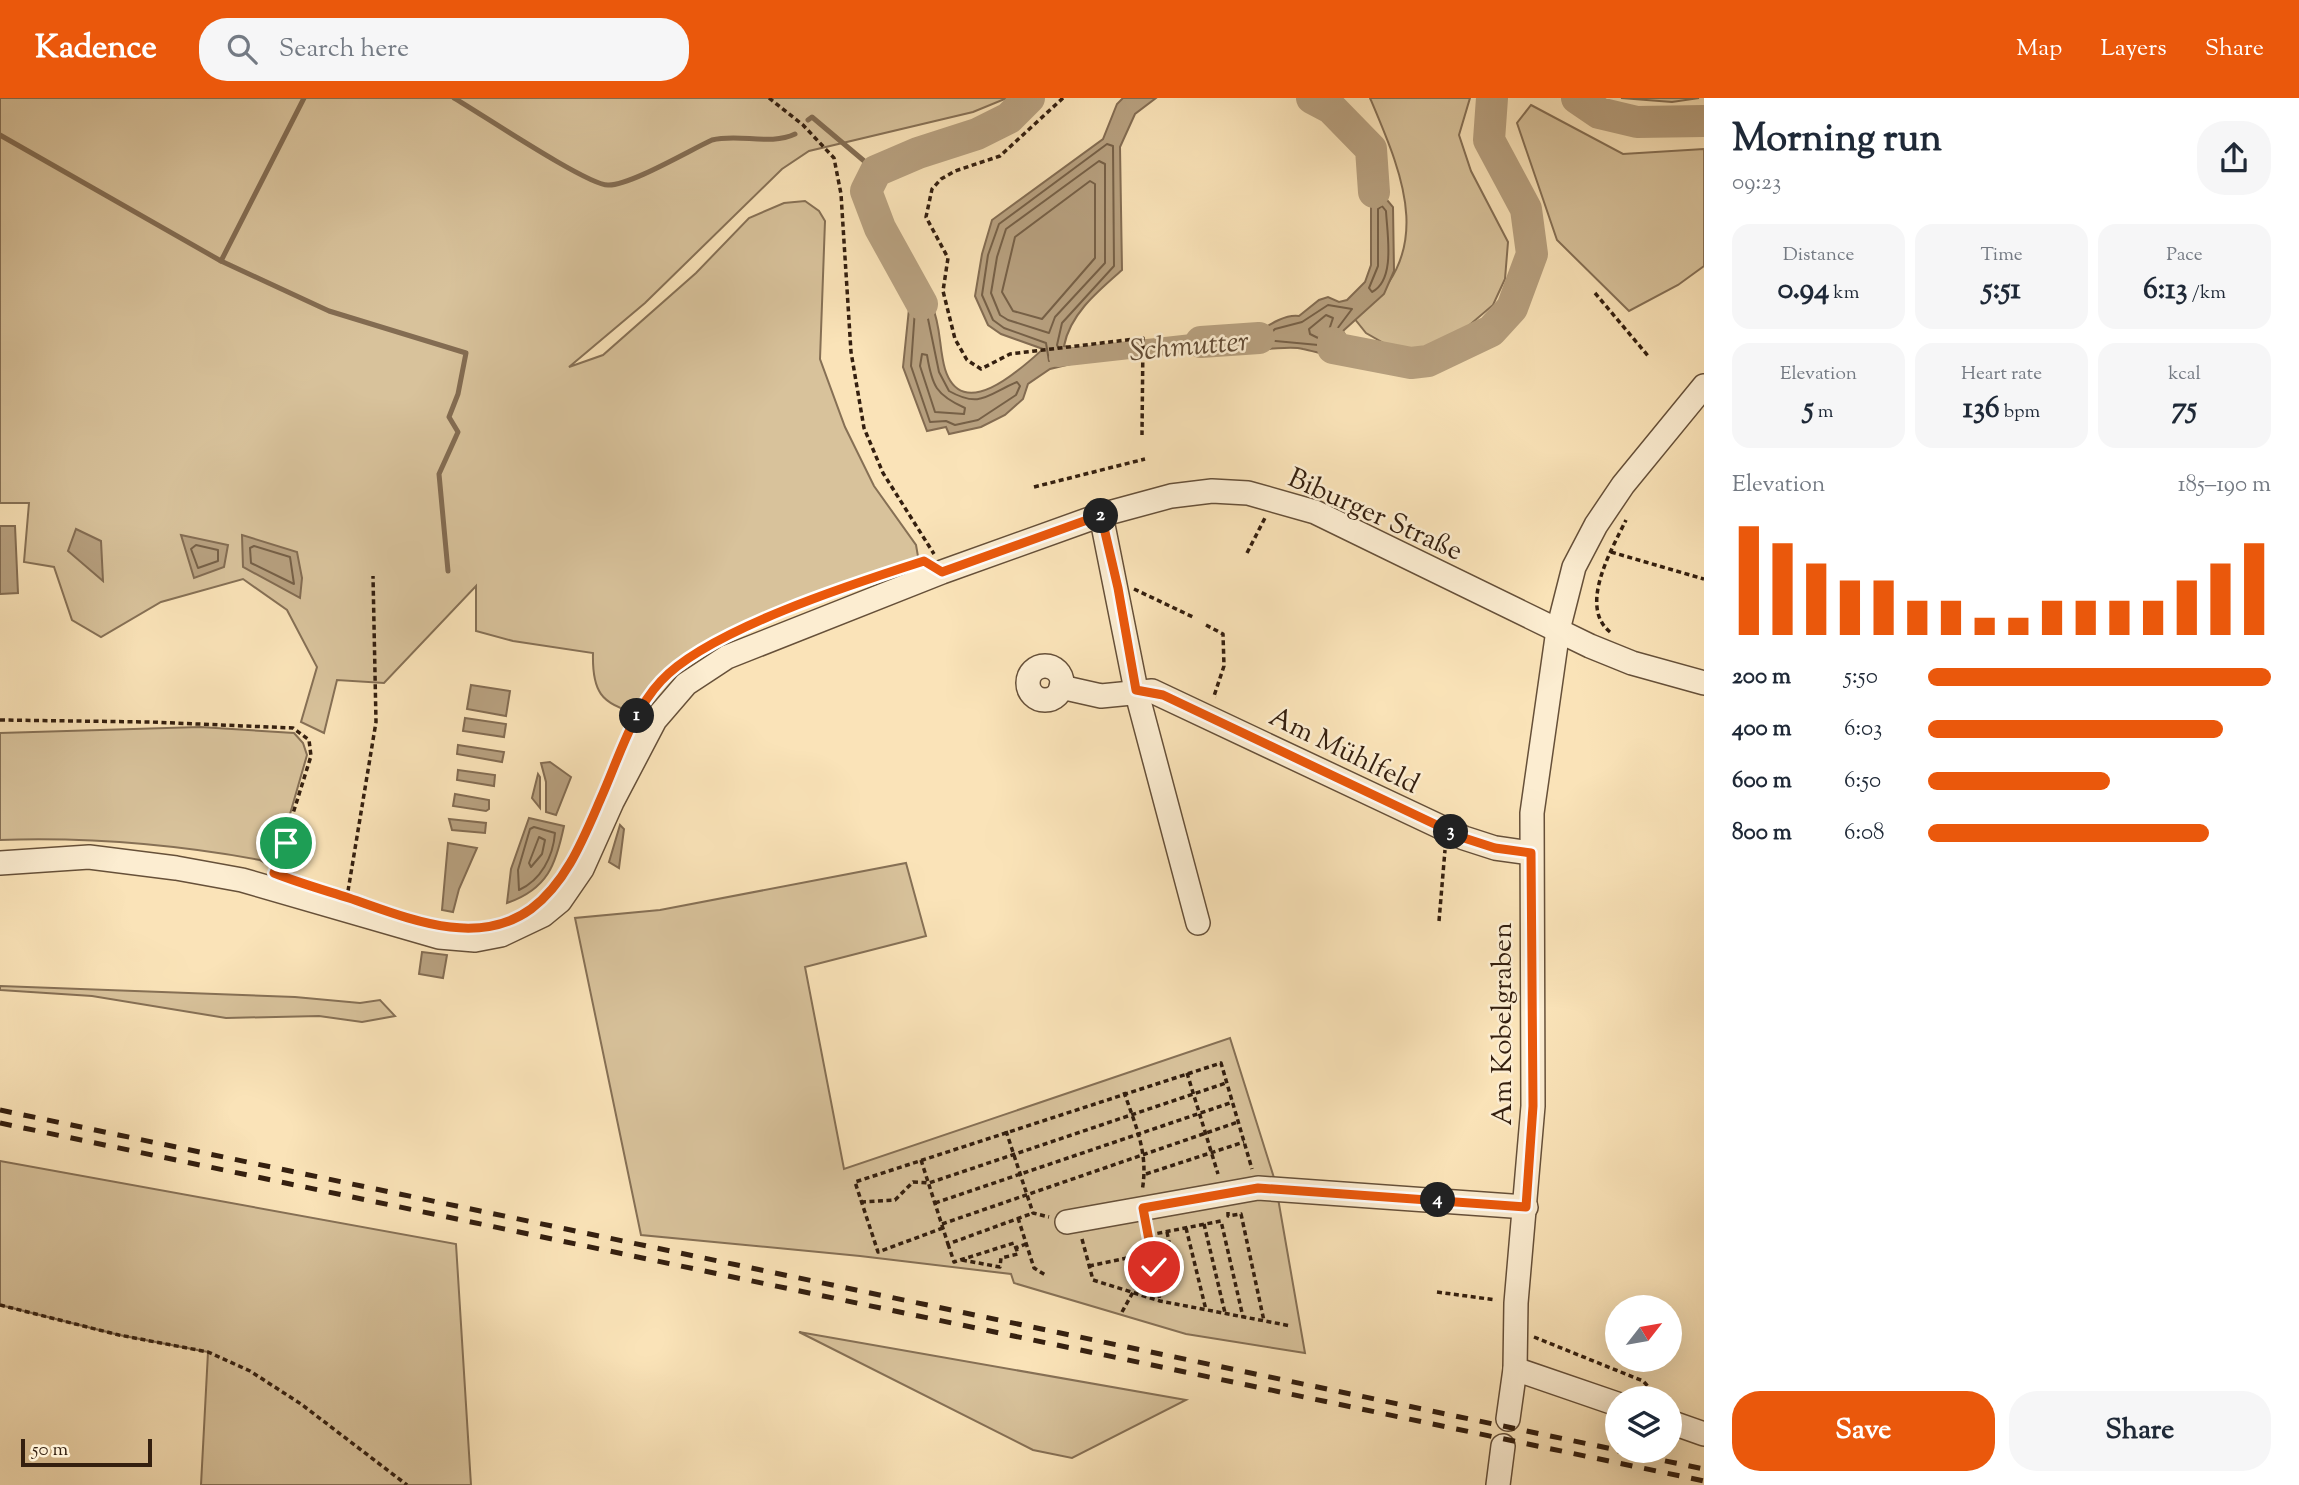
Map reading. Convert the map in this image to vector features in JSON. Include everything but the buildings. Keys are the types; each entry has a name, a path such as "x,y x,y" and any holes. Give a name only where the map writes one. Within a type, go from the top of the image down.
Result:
{"street":[{"name":"Am Kobelgraben","path":"1508,1419 1515,1369 1516,1303 1533,1106 1532,813 1558,630 1571,575 1595,525 1623,485 1704,386"},
{"name":"Biburger Straße","path":"0,863 89,857 176,868 242,880 439,937 475,940 522,926 560,901 582,869 612,802 655,720 686,684 727,657 942,572 1101,515 1152,500 1212,491 1275,498 1345,526 1632,663 1704,682"},
{"path":"1101,515 1118,588 1136,690 1198,923"},
{"path":"1061,687 1101,696 1136,690"},
{"name":"Am Mühlfeld","path":"1136,690 1163,695 1480,844 1531,853"},
{"path":"1072,1221 1258,1188 1526,1207"},
{"path":"1515,1369 1605,1400"},
{"path":"1682,1426 1704,1434"},
{"path":"1498,1485 1503,1446"}],"path":[{"path":"769,98 812,133 834,158 841,194 851,352 864,428 883,473 935,555 942,572"},
{"path":"1063,98 1000,156 955,171 941,179 932,189 926,217 948,258 943,291 955,340 967,360 981,369 1010,354 1143,338 1142,435"},
{"path":"1595,293 1649,357"},
{"path":"1034,487 1145,459"},
{"path":"1247,554 1275,498"},
{"path":"1619,639 1603,626 1597,604 1611,552 1630,509"},
{"path":"1611,552 1704,579"},
{"path":"341,909 349,886 376,722 373,576"},
{"path":"1118,588 1139,589 1195,618"},
{"path":"1206,625 1223,634 1224,666 1214,696 1219,699"},
{"path":"0,720 293,728 309,740 311,756 286,843 274,873"},
{"path":"1439,921 1447,830"},
{"path":"265,868 285,878"},
{"path":"1239,1122 1027,1194 878,1252 855,1182 1124,1092 1221,1063 1227,1082 1233,1102 1239,1122 1245,1142 1258,1188"},
{"path":"861,1202 895,1200 913,1182 929,1183 1227,1082"},
{"path":"1124,1092 1144,1153 1146,1174 1142,1189 1143,1208 1160,1301"},
{"path":"935,1203 1233,1102"},
{"path":"1006,1131 1033,1213"},
{"path":"1146,1174 1245,1142"},
{"path":"921,1160 954,1262 960,1260 1014,1243 1018,1254 1001,1258 1000,1266 960,1260"},
{"path":"948,1244 1033,1213 1072,1221 1093,1280 1160,1301 1291,1326"},
{"path":"1149,1235 1221,1221 1228,1216"},
{"path":"1018,1218 1034,1268 1047,1276"},
{"path":"1221,1221 1243,1317"},
{"path":"1204,1224 1225,1313"},
{"path":"1186,1228 1206,1310"},
{"path":"1167,1231 1171,1252 1161,1270 1166,1273 1173,1263 1168,1260"},
{"path":"1016,1248 1026,1244"},
{"path":"1164,1265 1158,1261 1161,1254 1171,1252"},
{"path":"1089,1266 1152,1253"},
{"path":"1140,1255 1150,1262 1146,1269"},
{"path":"1130,1258 1141,1265 1151,1272 1148,1277 1138,1271 1141,1265"},
{"path":"1170,1268 1175,1271 1171,1277"},
{"path":"1122,1312 1143,1274"},
{"path":"1140,1279 1147,1283"},
{"path":"1437,1292 1516,1303"},
{"path":"0,1305 118,1335 208,1352 250,1371 301,1404 407,1485"},
{"path":"1515,1330 1628,1373 1648,1386"}],"shaded area":[{"path":"0,98 1007,98 973,112 809,151 782,169 645,303 569,367 603,355 696,273 749,218 784,203 805,201 819,211 825,221 820,359 845,427 874,486 916,545 919,562 781,612 710,645 681,663 660,682 638,713 615,705 601,694 594,677 593,653 513,641 476,631 476,586 384,683 337,680 324,733 301,722 317,667 287,610 243,579 161,602 101,637 72,620 54,567 24,562 29,503 0,503"},
{"path":"1370,98 1470,98 1459,135 1471,171 1508,242 1505,279 1493,305 1459,334 1427,352 1396,350 1366,333 1354,318 1380,294 1397,268 1405,242 1406,214 1402,186 1394,157"},
{"path":"1621,98 1699,98 1672,102"},
{"path":"1531,105 1623,154 1704,149 1704,266 1678,285 1629,311 1557,240 1517,123"},
{"path":"200,727 294,733 303,743 307,755 282,842 271,866 260,860 163,846 98,841 0,840 0,733"},
{"path":"906,863 926,936 805,967 844,1169 1230,1038 1275,1181 1305,1353 1186,1334 1014,1283 1011,1274 641,1235 575,918 660,910"},
{"path":"0,986 295,997 360,1003 380,1000 395,1016 362,1022 319,1016 226,1018 92,996 0,990"},
{"path":"0,1161 456,1244 471,1485 201,1485 208,1352 119,1335 0,1305"},
{"path":"799,1332 1186,1400 1072,1458 1033,1450"}],"water":[{"path":"1123,98 1156,98 1135,114 1120,147 1122,270 1079,313 1067,334 1064,346 1081,350 1083,361 1050,369 1028,384 1023,399 1005,415 981,427 949,434 946,427 927,431 903,367 910,299 903,266 932,306 945,369 953,385 964,392 978,392 1007,379 1043,349 1001,334 988,325 975,296 982,254 992,220 1103,139 1117,104"},
{"path":"1371,149 1382,194 1393,207 1394,271 1384,294 1343,331 1349,343 1357,341 1369,355 1366,359 1344,358 1299,348 1253,348 1217,340 1242,330 1258,332 1283,318 1299,316 1319,300 1328,297 1339,302 1347,300 1365,282 1371,265 1371,204 1360,186 1359,160"},
{"path":"0,526 15,526 18,593 0,594"},
{"path":"76,529 101,541 103,581 68,551"},
{"path":"181,535 228,545 224,567 194,578"},
{"path":"242,535 297,552 302,578 300,598 243,567"},
{"path":"471,685 510,691 506,716 467,709"},
{"path":"465,718 506,724 504,737 463,731"},
{"path":"458,745 504,752 502,762 457,754"},
{"path":"550,762 571,777 556,815 546,812 546,782 541,763"},
{"path":"458,770 495,775 494,786 457,780"},
{"path":"538,774 540,777 540,808 532,798"},
{"path":"455,794 489,800 489,809 486,811 453,806"},
{"path":"529,818 564,826 561,840 548,874 541,883 507,903 511,869"},
{"path":"449,819 486,823 485,833 452,830"},
{"path":"620,825 624,829 619,868 609,862"},
{"path":"448,843 477,848 459,889 453,912 442,910"},
{"path":"422,952 447,955 443,978 419,974"}],"waterway":[{"path":"0,135 221,261 304,98"},
{"path":"454,98 579,174 608,185 644,174 712,140 775,139 795,134"},
{"name":"Schmutter","path":"922,304 880,228 866,191 876,171 918,153 977,134 1009,118 1029,98"},
{"name":"Schmutter","path":"1312,98 1331,108 1371,149 1374,192"},
{"name":"Schmutter","path":"1333,343 1333,348 1411,363 1428,361 1491,331 1512,308 1532,254 1526,209 1489,140 1492,98"},
{"name":"Schmutter","path":"1577,98 1599,113 1637,122 1704,121"},
{"path":"808,120 812,117 876,171"},
{"path":"221,261 329,311 466,353 458,394 449,417 458,432 439,474 448,571"},
{"name":"Schmutter","path":"1201,342 1259,338"},
{"name":"Schmutter","path":"1058,358 1201,342"}],"railway":[{"path":"0,1110 1605,1447"},
{"path":"0,1123 1704,1481"},
{"path":"1675,1463 1704,1469"}],"route":[{"path":"286,843 274,873 308,887 346,897 416,923 469,928 492,926 511,919 529,910 545,897 576,856 638,713 661,680 699,651 763,621 894,569 924,561 942,572 1101,515 1118,588 1136,690 1144,689 1163,695 1464,838 1495,848 1531,853 1533,1106 1526,1207 1292,1188 1258,1188 1143,1208 1154,1267"}]}
